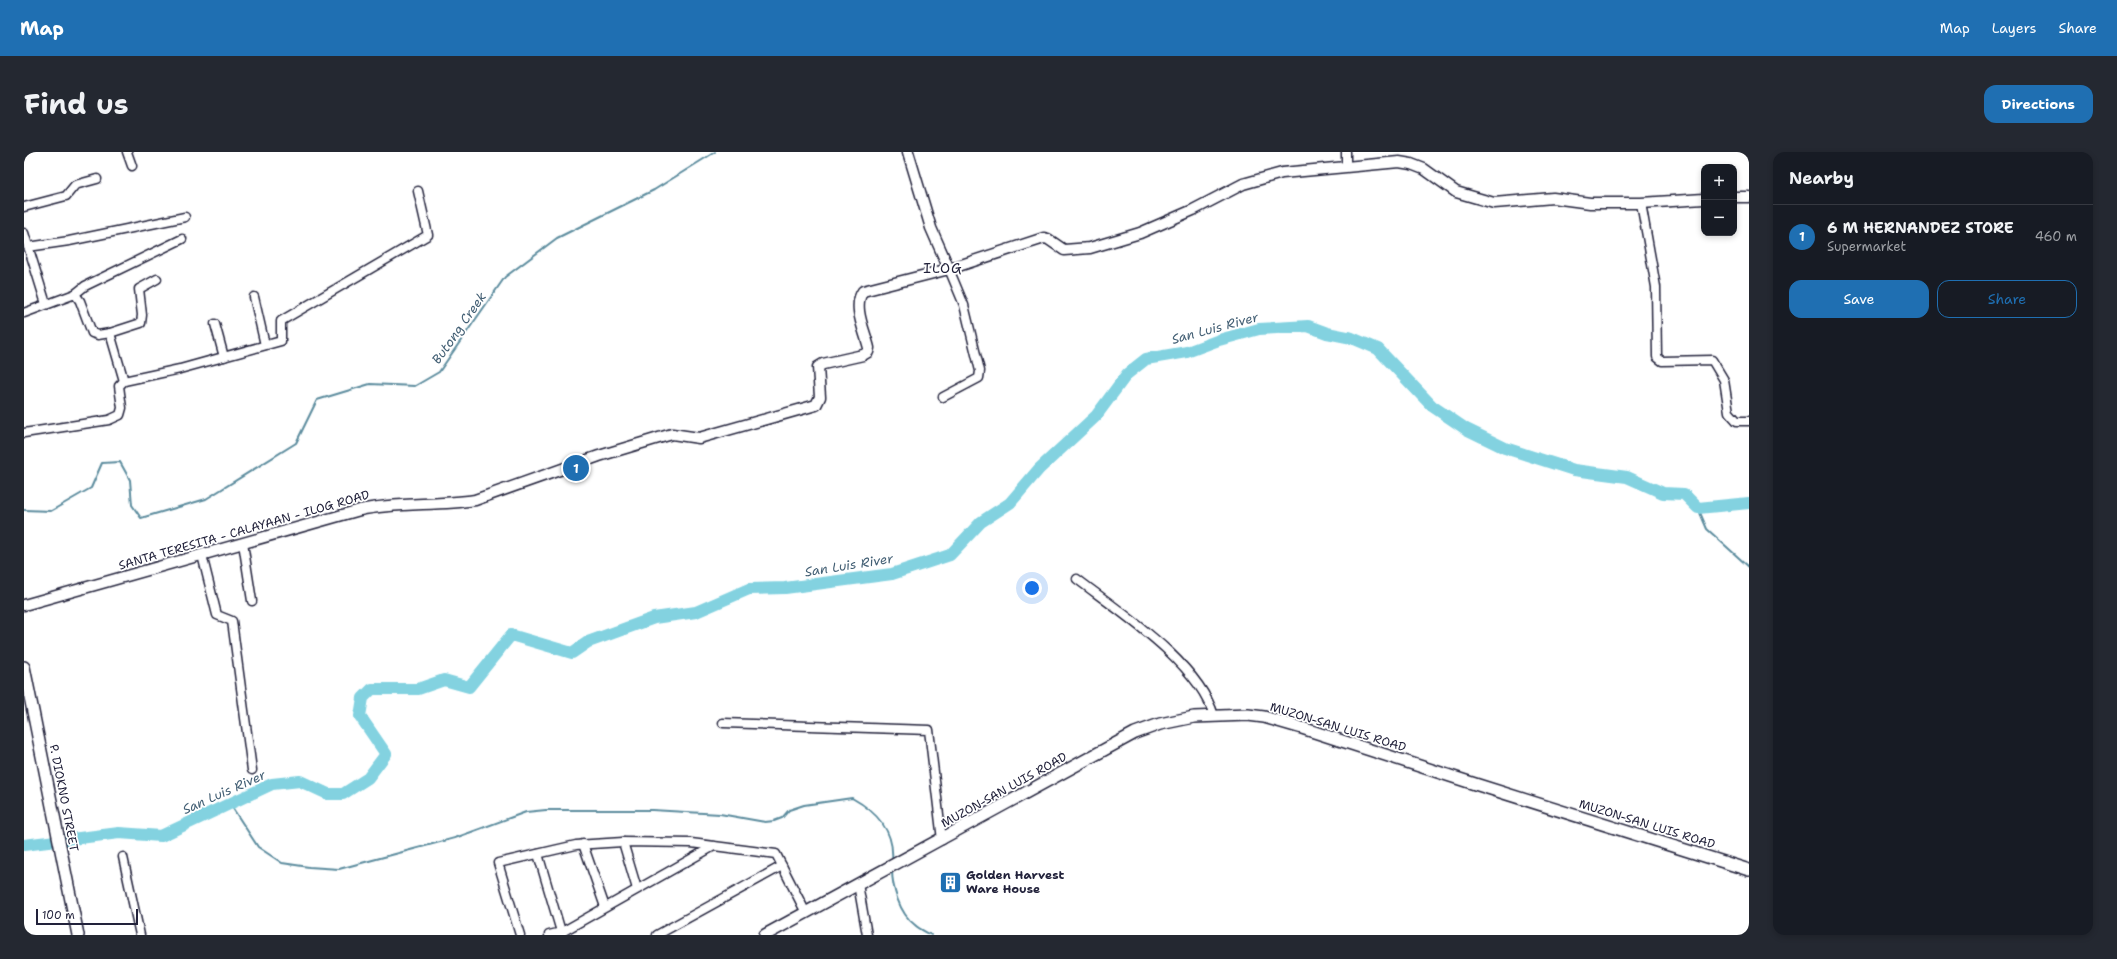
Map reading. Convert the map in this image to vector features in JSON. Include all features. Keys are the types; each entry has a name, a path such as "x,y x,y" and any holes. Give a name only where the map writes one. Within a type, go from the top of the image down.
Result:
{"main road":[{"name":"P. DIOKNO STREET","path":"24,667 78,935"},
{"name":"MUZON-SAN LUIS ROAD","path":"765,935 942,840 1135,733 1172,721 1214,716 1264,717 1749,870"}],"street":[{"path":"127,152 132,166"},
{"path":"908,152 930,228 964,305 980,372 979,378 943,397"},
{"path":"1346,152 1346,168"},
{"name":"SANTA TERESITA - CALAYAAN - ILOG ROAD","path":"24,605 243,542 375,507 475,500 599,456 672,434 699,438 816,405 820,397 818,367 823,364 862,355 868,352 869,348 858,305 859,297 864,291 949,269 1044,238 1048,239 1064,250 1090,248 1140,233 1193,210 1244,184 1282,173 1399,162 1411,164 1424,169 1456,192 1494,203 1553,198 1590,203 1641,203 1701,199"},
{"path":"24,207 66,196 75,185 97,179"},
{"path":"24,432 109,420 120,415 122,408 119,386 124,381 224,357 280,341 280,321 428,235 418,191"},
{"path":"1737,197 1749,197"},
{"path":"1641,203 1656,287 1657,357 1662,361 1712,360 1724,380 1729,412 1738,421 1749,422"},
{"path":"28,247 69,241 185,217"},
{"path":"24,233 46,304"},
{"path":"24,313 75,294 77,290 102,277 182,239"},
{"path":"75,294 80,301 92,333 98,335 110,333 141,323 142,315 139,289 157,279"},
{"path":"254,297 265,345"},
{"path":"215,324 224,357"},
{"path":"110,333 124,381"},
{"path":"243,542 252,601"},
{"path":"202,555 217,615 232,621 252,770"},
{"path":"1077,579 1155,638 1203,690 1210,703 1214,716"},
{"path":"723,723 929,730 942,840"},
{"path":"623,842 637,889"},
{"path":"520,935 498,863 583,844 623,842 691,843 776,854 806,913"},
{"path":"691,843 698,855"},
{"path":"583,844 605,907"},
{"path":"549,935 562,934 605,907 714,846"},
{"path":"538,854 562,934"},
{"path":"123,857 140,935"},
{"path":"657,935 782,866"},
{"path":"858,884 867,935"}],"waterway":[{"name":"Butong Creek","path":"24,510 51,511 91,488 102,463 120,462 130,480 132,505 141,518 206,499 296,443 317,400 370,384 415,386 439,372 505,277 557,238 654,190 715,152"},
{"name":"San Luis River","path":"24,845 119,833 161,836 272,784 300,781 328,794 343,794 368,778 386,754 360,716 363,698 372,689 418,689 444,680 469,687 511,635 572,653 588,642 654,618 696,612 749,589 785,588 892,574 950,555 981,522 1010,503 1039,469 1096,416 1127,374 1146,359 1187,352 1219,340 1259,329 1308,326 1327,333 1352,338 1378,349 1432,406 1466,429 1505,448 1574,470 1627,477 1663,493 1684,494 1698,508 1749,503"},
{"path":"1698,508 1707,529 1749,567"},
{"path":"230,804 258,847 282,863 339,869 455,838 526,812 546,810 652,810 720,814 765,822 782,818 789,810 804,805 852,798 861,803 876,816 882,824 891,840 892,861"},
{"path":"892,869 895,891 905,914 909,920 931,935"}],"place":[{"name":"6 M HERNANDEZ STORE","path":"576,468"},
{"name":"Golden Harvest Ware House","path":"950,882"}],"district":[{"name":"ILOG","path":"943,268"}]}
